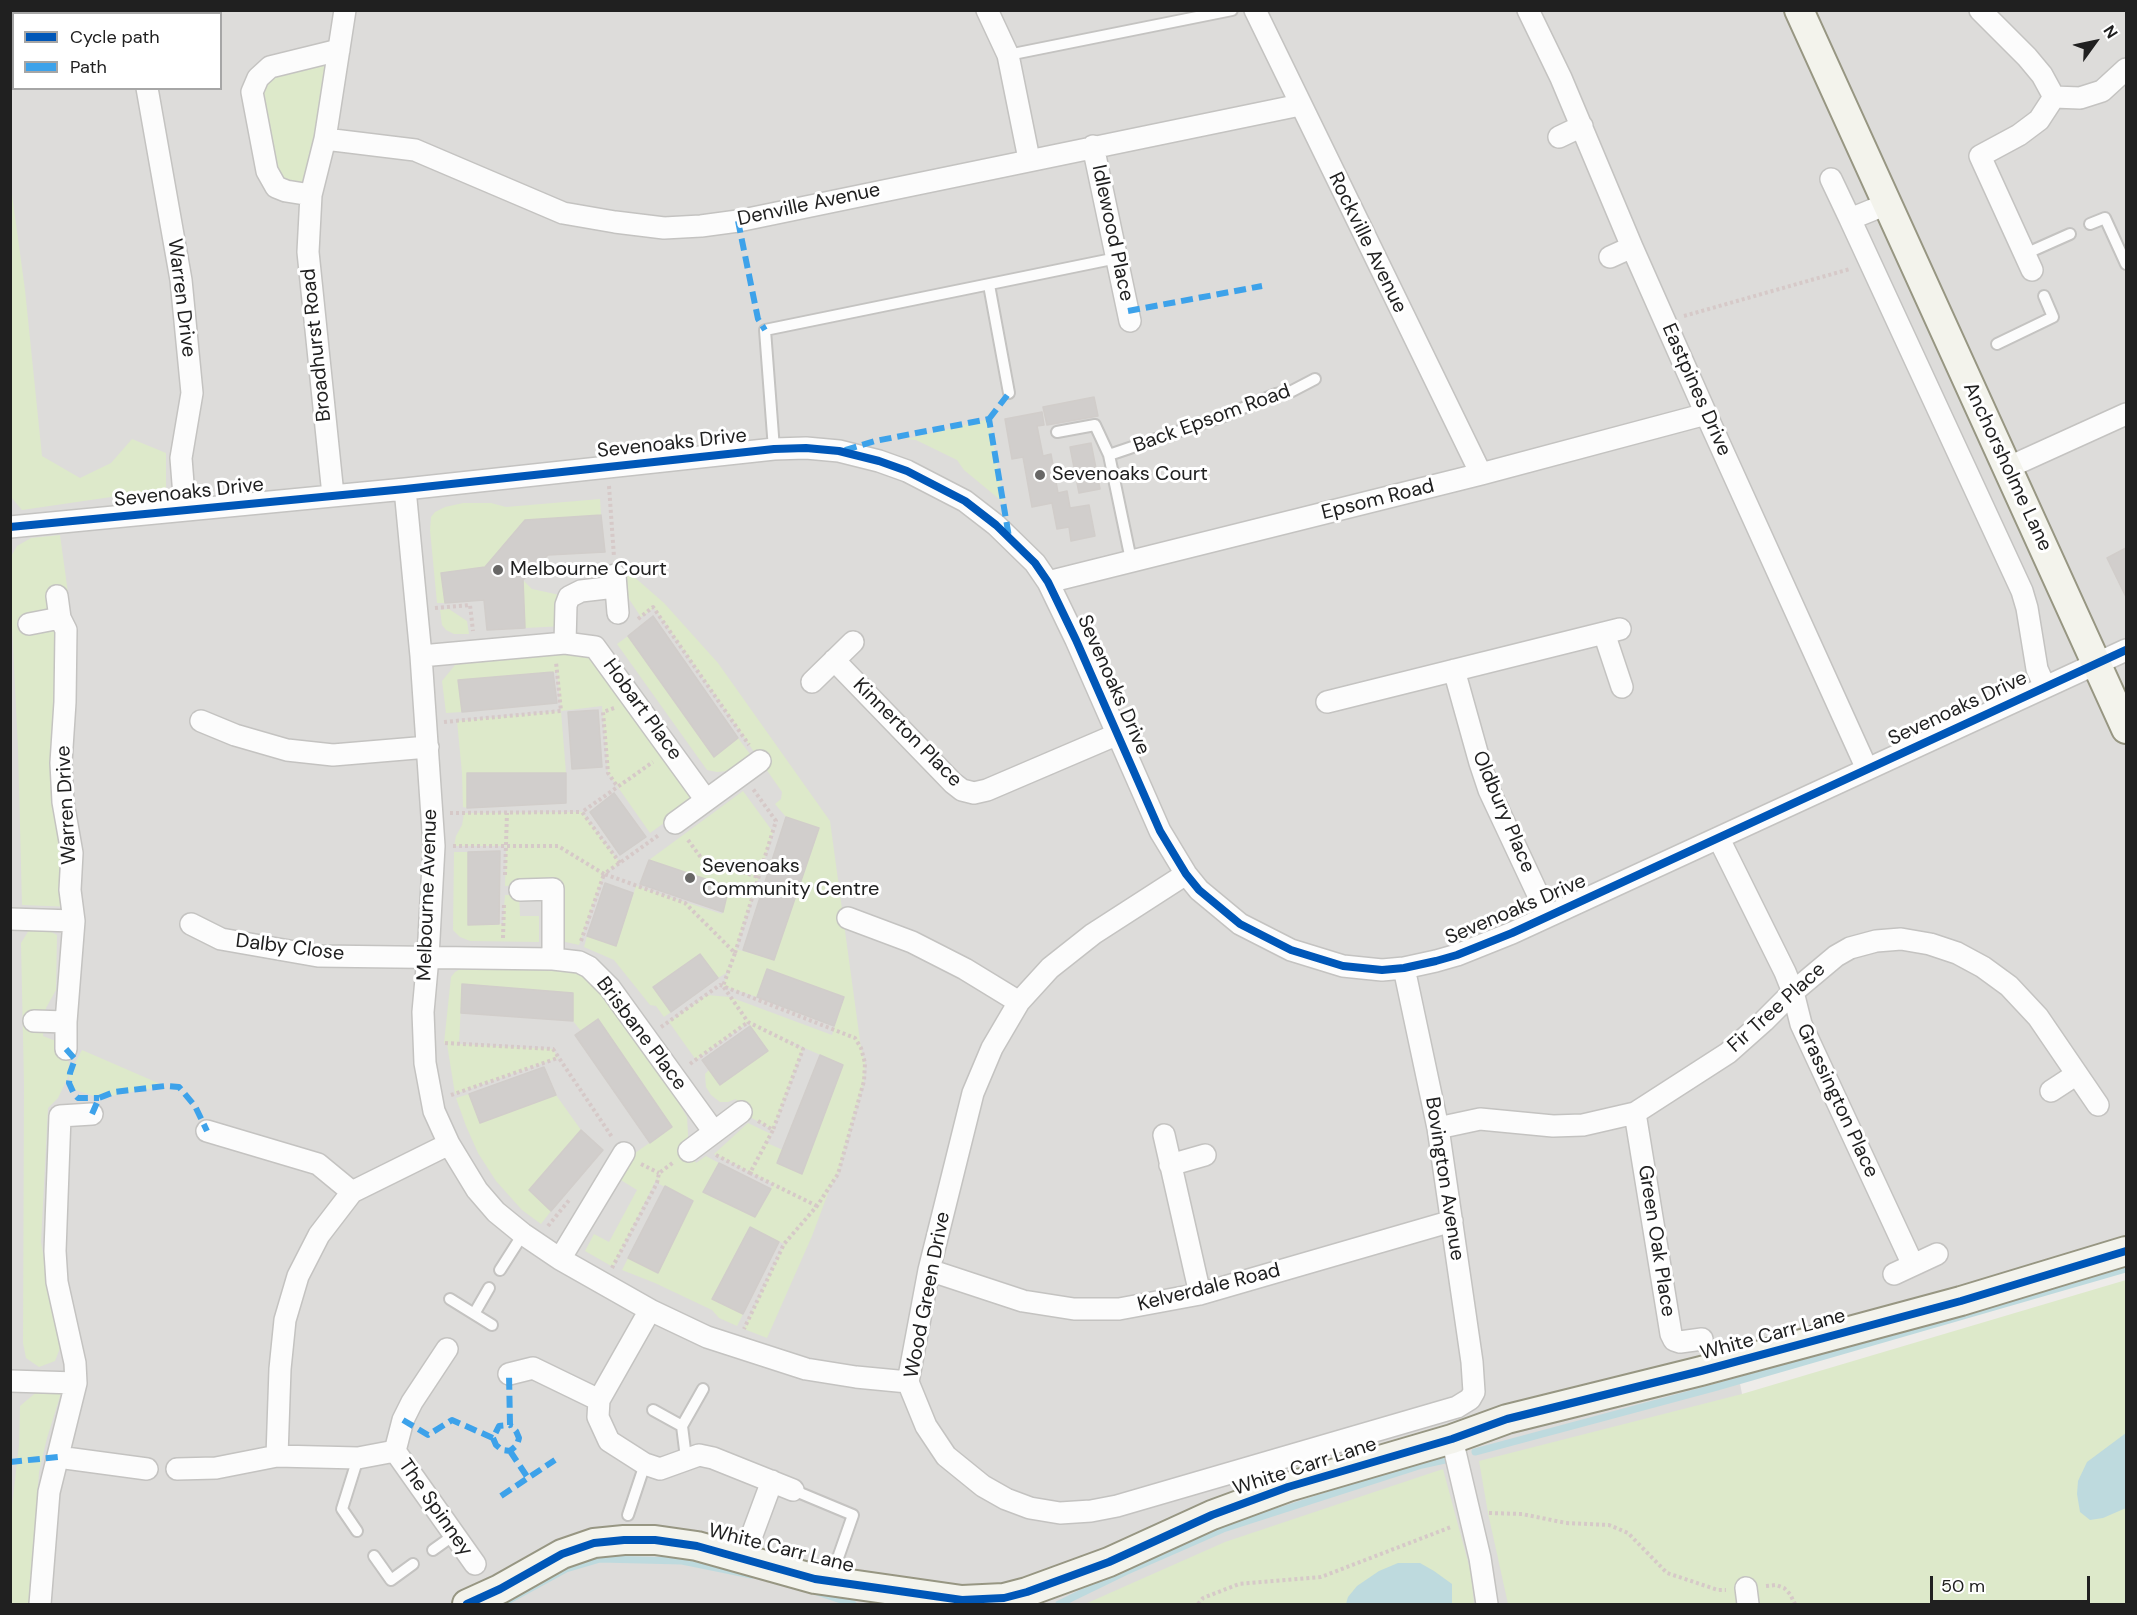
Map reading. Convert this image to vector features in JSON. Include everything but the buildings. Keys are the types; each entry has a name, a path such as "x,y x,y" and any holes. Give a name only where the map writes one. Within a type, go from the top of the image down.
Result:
{"street":[{"name":"Broadhurst Road","path":"333,495 308,252 311,195 325,139 345,10"},
{"path":"987,10 1008,56 1029,159"},
{"name":"Rockville Avenue","path":"1255,10 1481,474"},
{"name":"Eastpines Drive","path":"1528,10 1582,126 1632,247 1706,414 1867,769"},
{"name":"Anchorsholme Lane","path":"1799,10 2127,729"},
{"path":"1980,10 2027,57 2042,75 2054,97"},
{"path":"311,195 285,191 276,187 267,171 252,92 258,78 270,67 339,50"},
{"path":"2054,97 2080,98 2102,90 2127,69"},
{"name":"Warren Drive","path":"147,90 180,280 192,393 181,458 185,509"},
{"path":"2028,262 1980,156 2019,135 2039,120 2054,97"},
{"name":"Denville Avenue","path":"325,139 415,150 563,213 664,228 738,221 1029,159 1300,105"},
{"path":"1559,137 1582,126"},
{"name":"Idlewood Place","path":"1094,146 1130,321"},
{"name":"Anchorsholme Lane","path":"1831,179 2022,591 2037,669 2045,687"},
{"path":"1850,219 1887,204"},
{"path":"1610,257 1632,247"},
{"name":"Epsom Road","path":"1048,582 1481,474 1706,414"},
{"path":"2007,468 2127,414"},
{"name":"Sevenoaks Drive","path":"10,527 405,489 774,449 806,448 879,461 907,471 965,501 996,525 1035,563 1048,582 1160,831 1186,874 1212,902 1240,924 1263,938 1291,950 1343,966 1382,969 1404,968 1457,955 1719,839 2127,651"},
{"name":"Melbourne Avenue","path":"405,489 421,656 434,846 423,1012 424,1063 434,1111 449,1144 477,1190 495,1212 560,1259 650,1310 708,1337 806,1369 909,1382"},
{"path":"560,643 569,597 580,591 615,579 625,618"},
{"name":"Warren Drive","path":"57,596 60,618 66,630 61,763 63,802 72,853 70,890 74,921 66,1049"},
{"path":"29,624 60,618"},
{"path":"1327,702 1612,631 1624,687"},
{"path":"812,682 853,642"},
{"name":"Hobart Place","path":"421,656 560,643 595,647 706,800"},
{"name":"Kinnerton Place","path":"834,660 962,790 974,793 987,790 1118,734"},
{"name":"Oldbury Place","path":"1454,670 1489,790 1548,916"},
{"path":"201,721 235,735 287,750 333,756 428,747"},
{"path":"675,823 760,761"},
{"name":"Grassington Place","path":"1719,839 1785,972 1801,1024 1913,1264"},
{"name":"Wood Green Drive","path":"1186,874 1093,934 1050,968 1018,1002 992,1048 973,1093 929,1270 909,1382 926,1426 946,1456 983,1486 1006,1499 1030,1508 1060,1513 1117,1506 1457,1407 1470,1399 1474,1392"},
{"path":"520,890 553,889 553,959"},
{"path":"848,918 912,942 966,969 1018,1002"},
{"path":"10,919 74,921"},
{"name":"Dalby Close","path":"191,924 221,939 318,956 428,957"},
{"name":"Fir Tree Place","path":"1438,1128 1480,1119 1553,1126 1583,1125 1635,1113 1728,1053 1793,992 1836,956 1850,948 1875,940 1900,939 1930,944 1957,953 1983,967 2009,986 2038,1017 2098,1105"},
{"name":"Brisbane Place","path":"428,957 553,959 575,961 589,967 610,988 674,1076 700,1143"},
{"name":"Bovington Avenue","path":"1404,968 1438,1128 1474,1392"},
{"path":"34,1022 66,1022"},
{"path":"2051,1091 2077,1074"},
{"path":"700,1143 741,1112"},
{"name":"Green Oak Place","path":"1635,1113 1671,1334 1674,1340 1680,1342 1702,1339"},
{"path":"40,1605 49,1492 76,1383 75,1363 57,1282 55,1251 60,1116 92,1114"},
{"path":"207,1131 318,1164 352,1192"},
{"path":"1164,1135 1200,1294"},
{"path":"277,1456 280,1369 285,1320 298,1276 319,1235 352,1192 449,1144"},
{"path":"560,1259 624,1153"},
{"path":"1170,1165 1205,1155"},
{"name":"Kelverdale Road","path":"929,1270 1023,1301 1074,1309 1119,1309 1200,1294 1452,1221"},
{"name":"White Carr Lane","path":"467,1605 562,1554 594,1543 634,1540 655,1540 697,1546 815,1579 962,1600 1004,1598 1027,1592 1108,1562 1243,1502 1288,1486 1452,1439 1507,1419 1701,1371 1961,1301 2127,1251"},
{"path":"1894,1274 1937,1254"},
{"path":"650,1310 599,1400 598,1417 609,1441 645,1464 660,1468 699,1455 713,1458 793,1490"},
{"name":"The Spinney","path":"447,1349 412,1402 403,1420 395,1451 475,1564"},
{"path":"509,1374 533,1368 599,1400"},
{"path":"10,1381 76,1383"},
{"path":"1452,1439 1472,1518 1487,1605"},
{"name":"The Spinney","path":"177,1468 216,1468 277,1456 349,1458 395,1451"},
{"path":"58,1457 147,1468"},
{"path":"752,1535 772,1481"}],"lane":[{"path":"1008,56 1232,10"},
{"path":"2090,224 2105,218 2127,264"},
{"path":"2028,262 2070,234"},
{"path":"774,449 765,330 1117,258"},
{"path":"988,285 1009,393"},
{"path":"1996,345 2053,317 2044,296"},
{"name":"Back Epsom Road","path":"1109,455 1224,416 1276,394 1292,391 1314,378"},
{"name":"Back Epsom Road","path":"1057,432 1095,425 1109,455 1131,560"},
{"path":"500,1270 523,1234"},
{"path":"474,1314 489,1288"},
{"path":"450,1299 492,1325"},
{"path":"686,1458 682,1426 703,1389"},
{"path":"652,1410 682,1426"},
{"path":"349,1458 342,1509 357,1531"},
{"path":"628,1515 645,1464"},
{"path":"793,1490 853,1515 839,1555"},
{"path":"432,1550 454,1535"},
{"path":"374,1557 391,1580 413,1564"}],"path":[{"path":"1666,322 1871,263"},
{"path":"608,468 615,579"},
{"path":"417,609 470,605 475,651"},
{"path":"625,618 653,607 760,761"},
{"path":"426,724 561,711 560,643"},
{"path":"617,786 608,773 603,712 634,700"},
{"path":"432,813 582,812 671,750"},
{"path":"723,986 776,821 743,773"},
{"path":"582,812 620,863"},
{"path":"575,961 604,874 675,823 702,859 758,877"},
{"path":"434,846 558,846 604,874 686,903 735,953"},
{"path":"723,986 748,1022 803,1049 773,1130 750,1173"},
{"path":"646,1038 723,986 855,1038 861,1048 865,1073 860,1100 838,1174 817,1206 784,1244 736,1347"},
{"path":"674,1076 748,1022"},
{"path":"424,1042 553,1049 628,1158 659,1173"},
{"path":"432,1102 558,1058"},
{"path":"741,1112 773,1130"},
{"path":"604,1284 657,1183 659,1173 700,1143 750,1173 817,1206"},
{"path":"1198,1605 1203,1598 1239,1584 1321,1577 1488,1513 1522,1514 1566,1523 1609,1525 1628,1533 1667,1573 1718,1590 1747,1596 1776,1585 1784,1588 1790,1594 1795,1605"}],"shaded area":[{"path":"11,11 2126,11 2126,1251 1736,1362 1742,1394 1763,1604 11,1604"}],"green space":[{"path":"11,10 109,10 107,12 12,12 11,45"},
{"path":"331,52 315,144 301,194 276,187 258,78"},
{"path":"11,187 25,290 42,456 80,478 111,463 132,439 166,453 166,489 22,510 11,497"},
{"path":"989,419 1004,503 964,470 957,460 916,440 906,439"},
{"path":"600,499 601,515 525,520 485,567 442,573 445,603 437,603 430,530 431,517 435,512 463,503 491,503 506,507"},
{"path":"60,535 68,593 65,658 73,907 22,905 11,605 10,558 17,546 31,538"},
{"path":"624,568 664,603 718,663 830,821 861,1048 865,1063 864,1081 838,1174 767,1338 744,1329 784,1244 750,1227 713,1298 743,1314 737,1326 719,1318 712,1310 622,1270 628,1258 658,1273 693,1201 657,1183 658,1176 613,1267 585,1251 594,1234 609,1242 637,1190 616,1177 628,1158 672,1127 598,1020 581,1031 573,1021 573,993 462,984 459,1044 553,1049 558,1058 455,1094 447,1044 444,1043 451,977 464,967 557,970 575,973 588,980 600,991 674,1095 687,1117 689,1151 696,1163 706,1156 719,1163 703,1192 755,1217 773,1184 714,1154 748,1123 771,1134 767,1143 783,1150 777,1163 802,1174 843,1065 782,1038 803,1049 773,1130 741,1112 736,1099 720,1102 711,1095 706,1087 705,1074 709,1070 720,1085 768,1051 748,1023 696,1060 669,1022 707,995 730,997 832,1035 844,997 767,969 757,997 723,986 728,972 718,978 700,954 654,987 671,1012 664,1017 656,1006 650,1005 614,960 584,947 587,936 616,946 636,886 722,914 729,887 649,860 743,791 773,832 736,949 774,960 819,829 786,817 775,804 781,799 782,792 654,608 641,617 627,596"},
{"path":"523,580 532,589 569,597 565,626 525,628"},
{"path":"449,609 467,621 469,634 454,634 442,625 440,610"},
{"path":"628,636 714,757 738,738 750,754 728,771 707,770 617,644"},
{"path":"566,652 591,657 689,794 690,799 685,808 650,833 608,773 602,706 561,711 557,672 459,680 462,712 446,713 442,681 455,665 462,663"},
{"path":"561,711 566,773 467,773 467,808 463,807 457,721"},
{"path":"582,812 620,863 604,874 579,945 561,941 563,884 505,886 506,846 454,846 464,813"},
{"path":"454,852 468,852 469,925 503,924 505,895 519,895 520,916 539,916 539,942 470,941 460,937 453,930"},
{"path":"44,928 57,935 56,990 46,1008 43,1036 66,1045 70,1072 82,1050 165,1086 99,1098 70,1088 69,1075 58,1098 48,1108 41,1242 60,1348 55,1361 39,1367 26,1358 23,1343 24,1084 21,943 29,930"},
{"path":"469,1094 480,1123 556,1095 581,1130 530,1190 551,1211 541,1224 522,1210 496,1181 478,1153 456,1098"},
{"path":"2126,1280 2126,1604 1508,1604 1479,1461 1742,1394"},
{"path":"39,1390 62,1390 39,1472 31,1587 32,1604 11,1604 10,1523 19,1445 20,1406"},
{"path":"1443,1469 1471,1573 1474,1604 1085,1604 1225,1542"}],"water":[{"path":"2126,1433 2126,1508 2103,1518 2090,1520 2080,1512 2077,1494 2078,1481 2087,1462"},
{"path":"1398,1563 1420,1563 1452,1584 1452,1604 1346,1604 1348,1597 1357,1586 1379,1571"}],"waterway":[{"path":"1475,1452 1717,1387 2126,1269"},
{"path":"1059,1604 1223,1529 1422,1465 1445,1460"},
{"path":"502,1604 566,1569 600,1559 682,1561 751,1575"},
{"path":"817,1592 853,1604"}],"marked path":[{"path":"738,221 758,319 765,330"},
{"path":"1128,311 1262,286"},
{"path":"989,419 1009,393"},
{"path":"845,450 875,441 989,419 1009,537"},
{"path":"66,1049 75,1059 69,1083 74,1094 78,1098 99,1098"},
{"path":"92,1114 99,1098 114,1092 165,1086 179,1087 195,1106 207,1131"},
{"path":"403,1420 428,1435 452,1420 493,1438 499,1426 510,1425 509,1374"},
{"path":"493,1438 502,1450 510,1451 517,1445 519,1438 510,1425"},
{"path":"510,1451 528,1478 555,1460"},
{"path":"10,1462 58,1457"},
{"path":"501,1496 528,1478"}],"cycle path":[{"path":"10,527 405,489 774,449 806,448 839,451 879,461 907,471 965,501 996,525 1035,563 1048,582 1076,640 1160,831 1186,874 1199,890 1240,924 1291,950 1343,966 1382,970 1436,961 1512,933 2126,650"},
{"path":"467,1604 500,1589 562,1554 594,1543 624,1540 655,1540 697,1546 815,1579 962,1600 1004,1598 1109,1562 1212,1515 1288,1487 1452,1439 1507,1419 1701,1371 1961,1301 2126,1251"}],"place":[{"name":"Sevenoaks Court","path":"1040,475"},
{"name":"Melbourne Court","path":"498,570"},
{"name":"Sevenoaks Community Centre","path":"690,878"}]}
